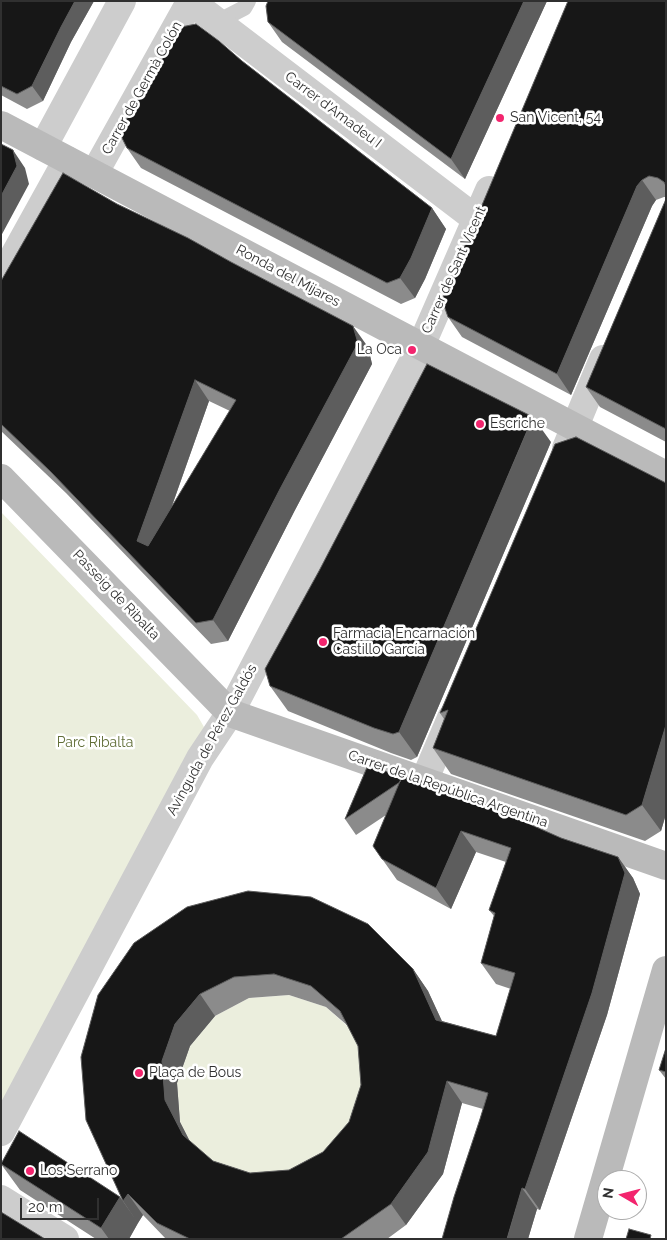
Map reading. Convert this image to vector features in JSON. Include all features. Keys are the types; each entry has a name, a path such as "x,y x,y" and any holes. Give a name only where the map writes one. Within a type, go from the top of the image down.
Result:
{"main road":[{"name":"Ronda del Mijares","path":"1,125 666,475"},
{"name":"Passeig de Ribalta","path":"1,478 230,713"},
{"name":"Carrer de la República Argentina","path":"230,713 666,866"},
{"path":"588,1239 666,970"}],"street":[{"path":"42,147 122,1"},
{"name":"Carrer d'Amadeu I","path":"190,1 476,220"},
{"name":"Carrer de Germà Colón","path":"94,174 190,1"},
{"path":"1,279 67,160"},
{"name":"Carrer de Sant Vicent","path":"421,346 499,168"},
{"path":"555,473 612,338"},
{"name":"Avinguda de Pérez Galdós","path":"1,1132 200,758 230,713 421,346"},
{"path":"424,781 459,699"},
{"path":"1,1199 65,1239"}],"lane":[{"path":"217,22 244,8 248,1"}],"green space":[{"name":"Parc Ribalta","path":"1,512 197,715 204,727 202,742 1,1114"},
{"path":"289,995 326,1007 355,1033 376,1107 304,1191 198,1157 180,1122 177,1083 190,1046 215,1016 249,998"}],"building":[{"path":"1,1 75,1 32,86 17,94 1,86"},
{"path":"268,1 524,1 451,159 268,22 266,6"},
{"path":"568,1 666,1 666,186 658,178 649,176 637,186 557,374 448,317 442,300"},
{"path":"196,24 432,208 411,258 400,278 387,283 127,148 119,132 181,27"},
{"path":"1,144 13,150 17,166 1,196"},
{"path":"63,173 117,204 188,238 353,326 358,343 213,620 196,623 51,472 1,424 1,281","holes":["195,380 236,400 148,546 137,541"]},
{"path":"666,199 666,429 586,387"},
{"path":"427,364 533,417 399,732 393,734 270,686 265,669 319,571"},
{"path":"576,437 666,483 666,725 642,805 626,815 433,748 448,710 440,713 555,444"},
{"path":"368,765 402,777 400,782 345,819"},
{"path":"403,774 464,795 561,838 618,857 625,873 592,993 525,1189 522,1188 507,1239 442,1239 488,1093 447,1081 428,1152 391,1204 341,1239 190,1239 157,1223 128,1194 123,1201 86,1120 81,1057 98,995 134,943 187,907 248,891 311,897 368,924 413,969 436,1020 496,1036 515,973 481,963 495,913 489,910 511,848 461,831 436,888 382,859 373,846","holes":["274,974 311,986 340,1011 358,1046 361,1085 349,1122 323,1152 289,1170 250,1173 213,1161 183,1135 165,1100 162,1061 175,1024 200,994 234,977"]},
{"path":"666,1048 666,1072 659,1070"},
{"path":"19,1131 120,1197 101,1228 1,1164"},
{"path":"1,1212 45,1239 1,1239"},
{"path":"629,1229 651,1235 650,1239 626,1239"}],"place":[{"name":"San Vicent, 54","path":"500,118"},
{"name":"La Oca","path":"412,350"},
{"name":"Escriche","path":"480,424"},
{"name":"Farmacia Encarnación Castillo García","path":"323,642"},
{"name":"Plaça de Bous","path":"139,1073"},
{"name":"Los Serrano","path":"30,1171"}]}
